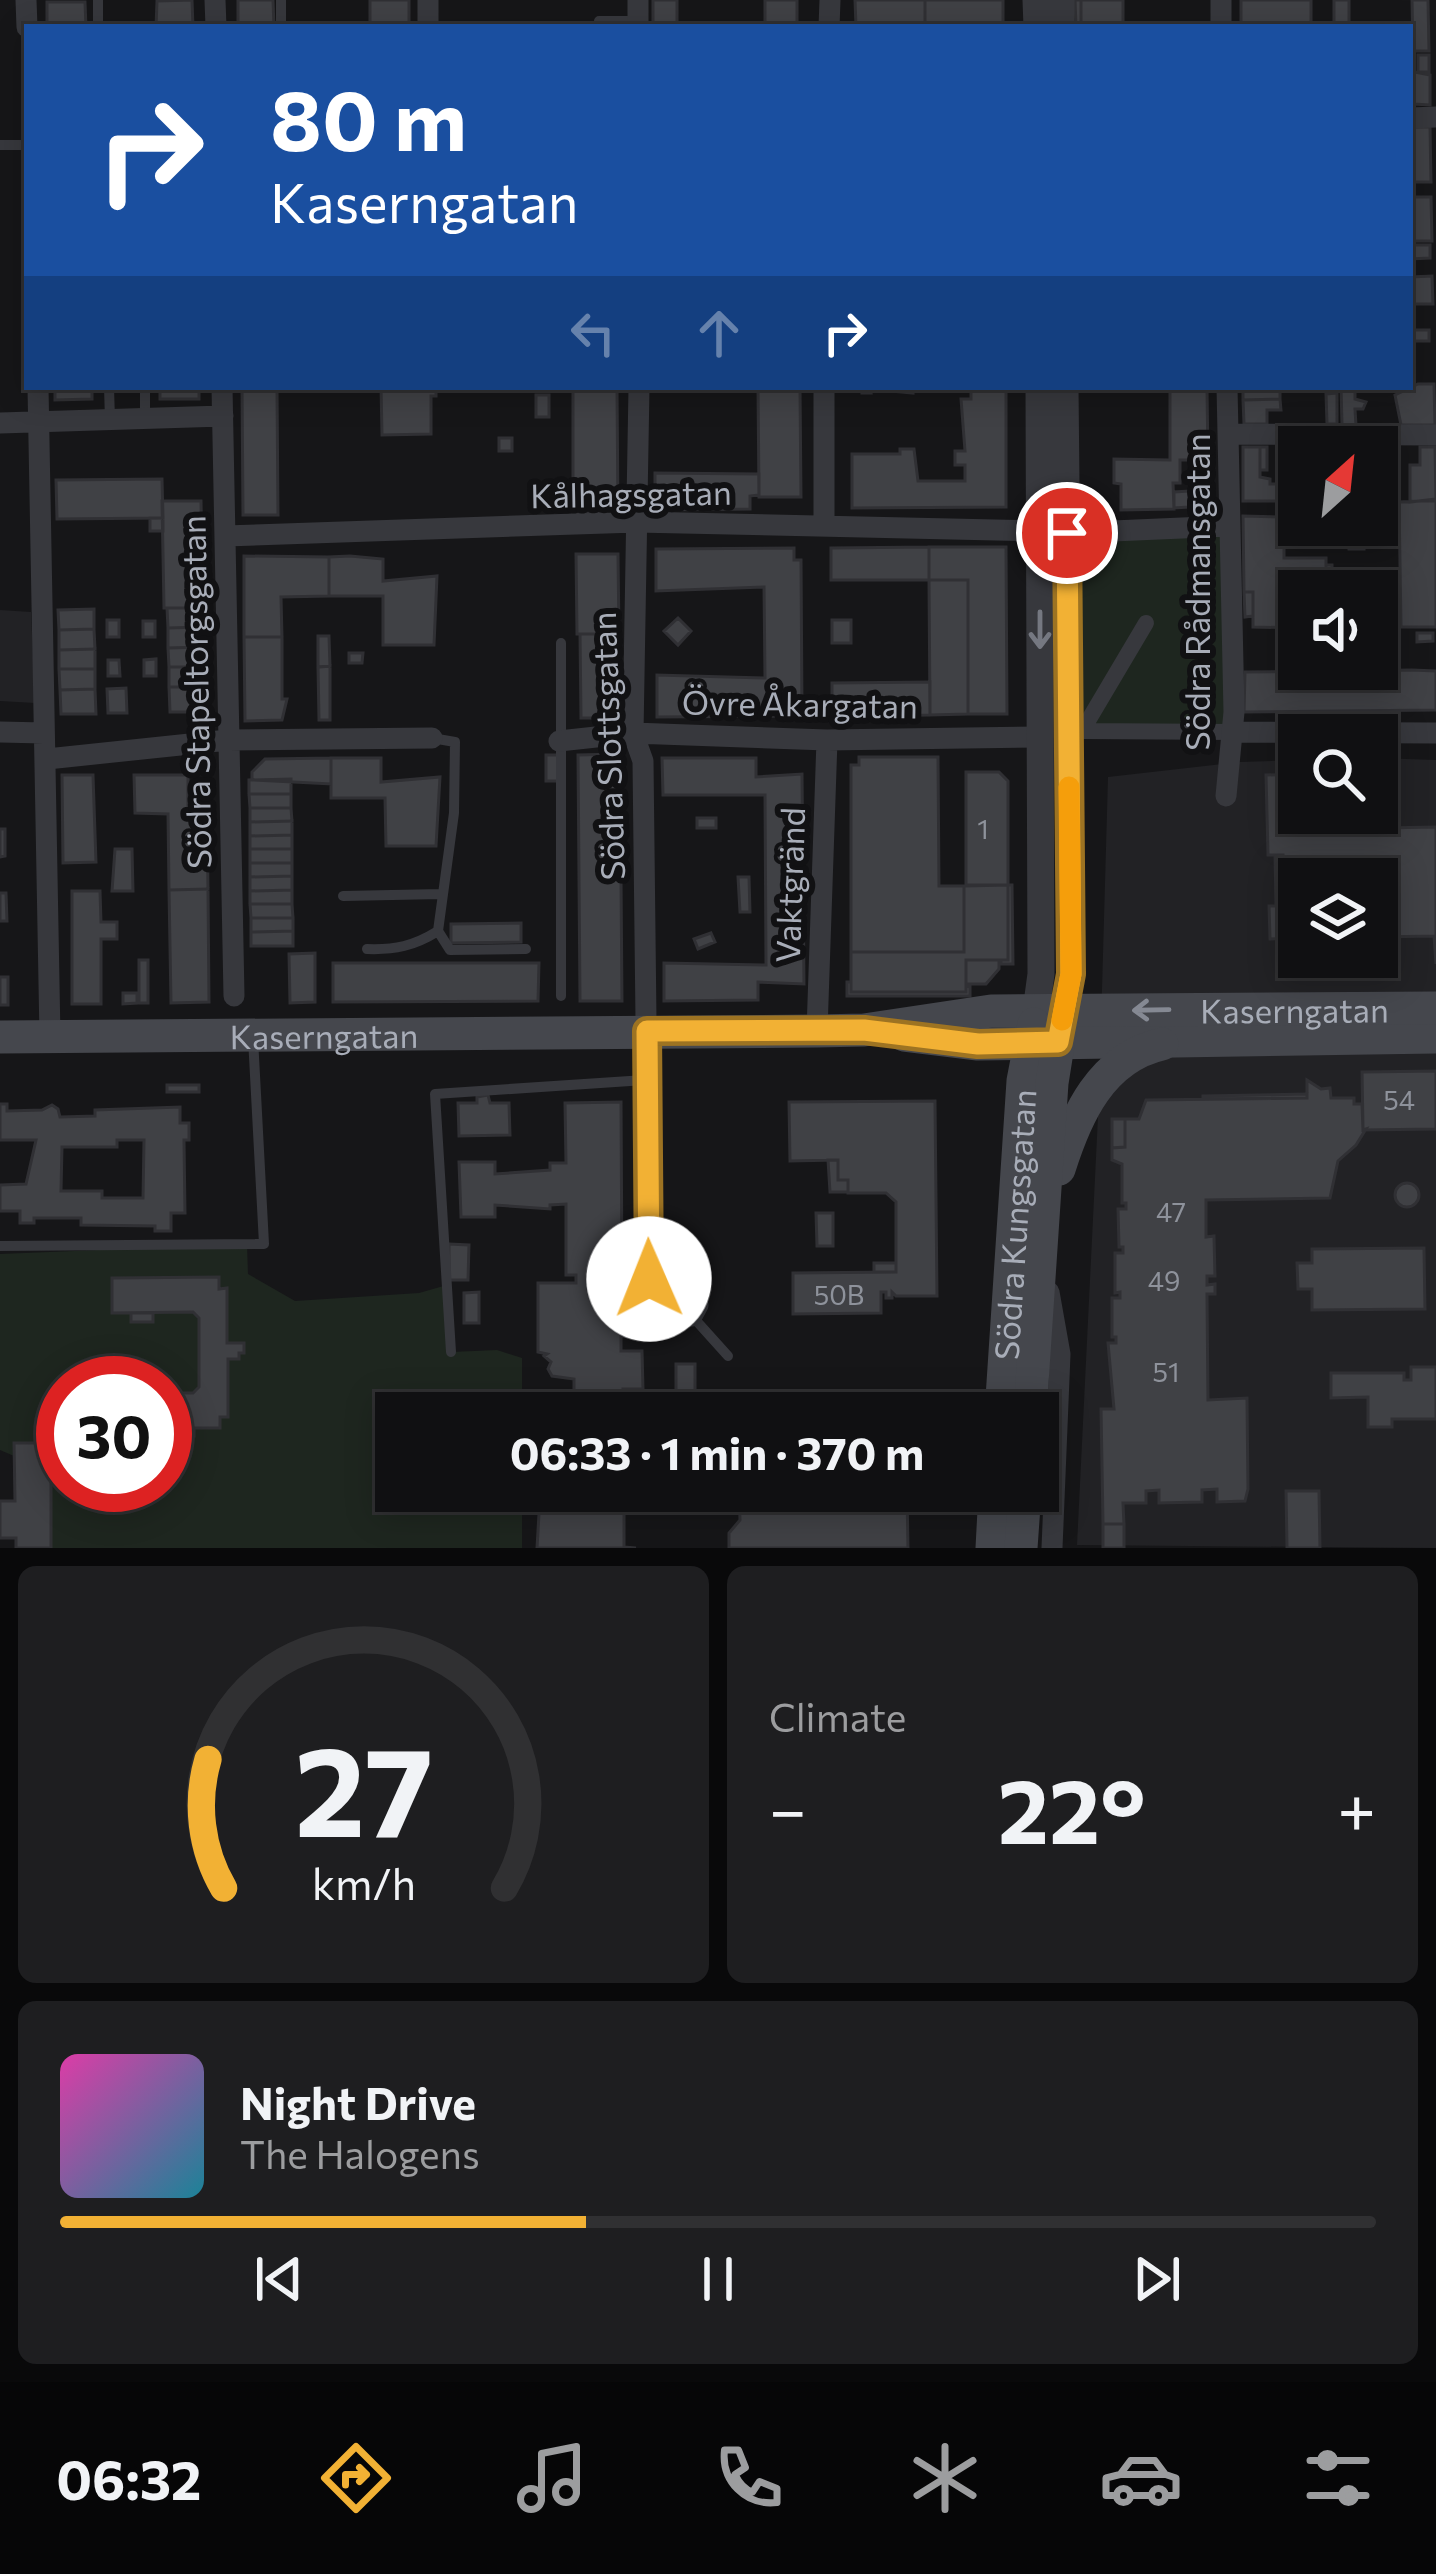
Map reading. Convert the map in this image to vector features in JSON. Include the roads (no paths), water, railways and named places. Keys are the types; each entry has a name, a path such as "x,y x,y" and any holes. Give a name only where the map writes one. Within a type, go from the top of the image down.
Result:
{"main road":[{"name":"Kaserngatan","path":"1047,1027 1436,1008"},
{"name":"Kaserngatan","path":"0,1036 864,1030 991,1010 1047,1027 1184,1039 1436,1037"},
{"name":"Södra Kungsgatan","path":"1031,1392 1047,1027"},
{"name":"Södra Kungsgatan","path":"1001,1392 1023,1081 1047,1027"},
{"path":"1041,1247 1069,1138 1096,1088 1136,1053 1184,1039"},
{"path":"992,1548 994,1512"},
{"path":"1021,1548 1024,1512"}],"street":[{"path":"38,390 50,1037"},
{"name":"Södra Stapeltorgsgatan","path":"222,390 234,996"},
{"name":"Södra Slottsgatan","path":"638,390 633,733 643,761 647,1031"},
{"path":"824,390 824,526"},
{"name":"Södra Kungsgatan","path":"1039,390 1053,532 1071,974 1047,1027"},
{"name":"Södra Kungsgatan","path":"1047,1027 1041,974 1040,737 1065,390"},
{"name":"Södra Rådmansgatan","path":"1226,796 1233,732 1228,390"},
{"path":"0,423 223,416"},
{"path":"1229,434 1436,435"},
{"name":"Kålhagsgatan","path":"225,536 636,522 1053,532 1228,526"},
{"path":"1145,623 1082,731 1436,734"},
{"path":"0,732 44,733"},
{"name":"Övre Åkargatan","path":"559,741 633,733 827,740 1040,737"},
{"path":"47,760 228,740 431,738"},
{"name":"Vaktgränd","path":"817,1031 827,740"},
{"path":"647,1031 649,1256 652,1291 675,1317 692,1316 698,1305 695,1293 678,1271 649,1256"},
{"name":"Södra Kungsgatan","path":"1041,1247 1060,1354 1052,1548"}],"lane":[{"path":"599,21 638,16"},
{"path":"109,390 110,420"},
{"path":"145,390 145,418"},
{"path":"561,643 561,996"},
{"path":"431,738 455,742 454,813 439,931 450,950 526,949"},
{"path":"343,896 441,894"},
{"path":"367,949 395,950 439,931"},
{"path":"0,1246 264,1244 254,1036"},
{"path":"451,1352 435,1094 649,1080"},
{"path":"692,1316 728,1356"}]}
